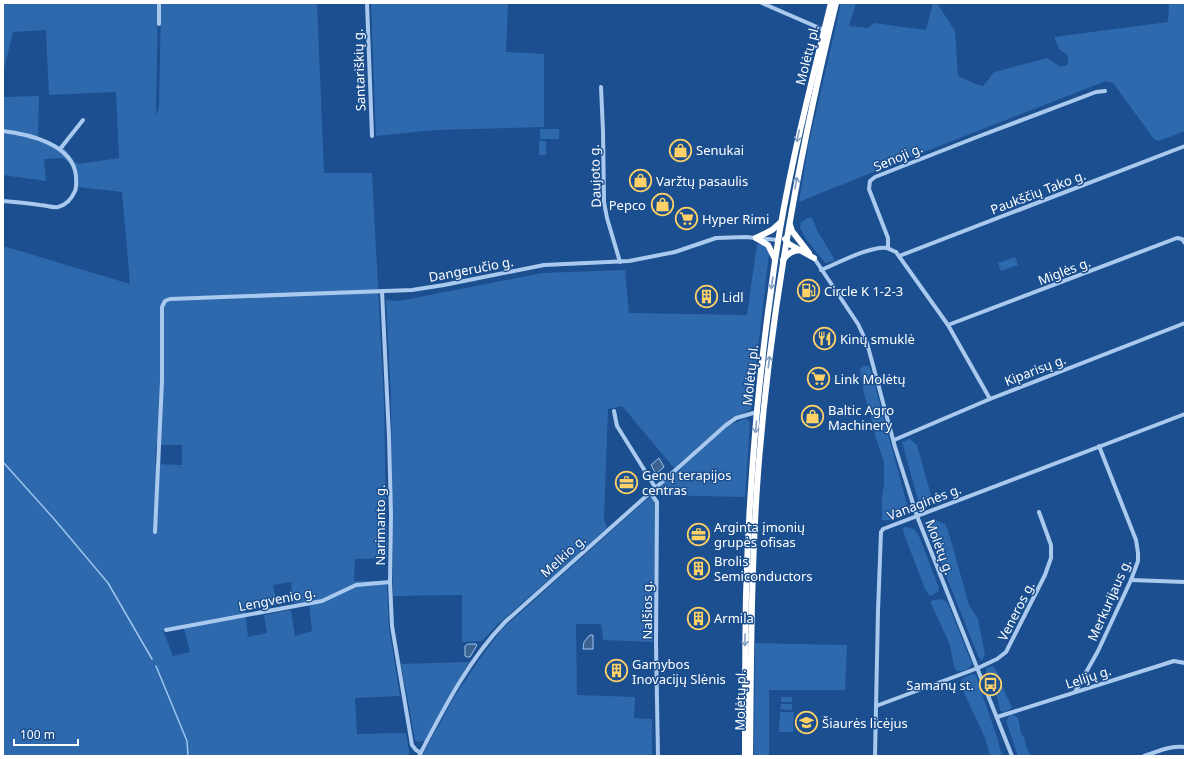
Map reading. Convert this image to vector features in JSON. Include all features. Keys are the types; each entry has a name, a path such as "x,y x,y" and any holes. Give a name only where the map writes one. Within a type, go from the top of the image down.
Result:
{"highway":[{"name":"Molėtų pl.","path":"745,756 746,595 757,412 775,259 799,132 831,3"},
{"name":"Molėtų pl.","path":"750,756 752,602 758,472 766,385 789,221 808,122 836,3"},
{"path":"789,221 792,231 803,249 814,258"},
{"path":"756,238 781,226 781,234 786,241 789,244 803,249"},
{"path":"756,238 768,245 775,259"},
{"path":"778,243 786,241"},
{"path":"783,260 791,252 803,249"}],"street":[{"path":"159,3 159,24"},
{"name":"Santariškių g.","path":"367,3 372,136"},
{"path":"762,3 824,30"},
{"name":"Daujoto g.","path":"601,87 604,202 607,218 620,262"},
{"name":"Senoji g.","path":"888,248 888,238 869,189 870,182 875,177 976,136 1096,92 1105,91"},
{"path":"60,149 83,120"},
{"path":"3,131 30,136 60,149 72,161 75,172 76,189 69,201 57,207 3,201"},
{"name":"Paukščių Tako g.","path":"899,256 1185,146"},
{"name":"Dangeručio g.","path":"155,532 162,382 162,307 165,301 170,299 412,290 544,265 620,262 675,252 716,238 756,238 778,243"},
{"name":"Miglės g.","path":"948,325 1177,238 1182,239 1185,243"},
{"path":"821,270 856,255 882,248 888,248 896,252 948,325 990,399"},
{"name":"Molėtų g.","path":"814,258 858,324 865,339 917,516 1012,756"},
{"name":"Narimanto g.","path":"382,291 390,492 390,582 394,642 412,745 420,754"},
{"name":"Kiparisų g.","path":"894,440 990,399 1185,323"},
{"path":"614,411 617,426 655,487"},
{"name":"Melkio g.","path":"420,754 461,680 492,635 655,487 726,425 736,418 757,412"},
{"name":"Vanaginės g.","path":"875,756 881,532 885,527 1184,415"},
{"name":"Merkurijaus g.","path":"1076,692 1098,650 1131,580 1138,561 1138,548 1128,518 1099,446"},
{"name":"Nalšios g.","path":"650,492 657,502 656,645 658,756"},
{"name":"Veneros g.","path":"876,706 978,668 997,660 1006,652 1048,568 1051,558 1052,549 1039,512"},
{"path":"1131,580 1185,582"},
{"name":"Lengvenio g.","path":"166,630 322,601 356,585 390,582"},
{"name":"Lelijų g.","path":"997,717 1174,661 1185,663"},
{"path":"1144,756 1166,749 1180,746 1185,747"}],"shaded area":[{"path":"3,3 158,3 156,117 159,106 161,3 317,3 324,173 372,173 384,402 387,558 355,559 354,581 387,581 389,628 400,696 355,698 357,734 406,733 409,756 3,756 3,246 130,284 122,192 78,187 77,169 63,158 44,159 46,181 3,175 3,97 39,96 38,138 64,148 78,164 119,158 116,92 49,95 46,30 13,32 3,73","holes":["156,445 182,445 182,465 155,464","291,582 293,603 309,602 312,631 295,636 291,610 264,615 267,633 248,637 245,610 277,605 273,585","183,625 190,652 173,656 163,630"]},
{"path":"371,3 508,3 506,52 544,54 544,127 436,130 376,136"},
{"path":"841,3 856,3 849,26 868,28 874,23 926,30 933,3 937,3 955,31 958,76 983,86 995,72 1047,58 1060,66 1065,66 1068,64 1068,56 1059,49 1054,37 1168,22 1169,3 1185,3 1185,131 1159,141 1154,139 1113,83 1106,81 799,202 808,147"},
{"path":"540,129 559,129 559,139 540,139"},
{"path":"539,141 546,141 546,155 539,155"},
{"path":"808,218 812,218 818,232 834,258 834,261 825,263 806,239 800,228 801,222"},
{"path":"757,244 765,247 769,254 751,410 731,418 674,468 622,406 608,409 604,519 607,528 496,626 482,641 462,642 462,595 393,596 391,396 386,300 399,301 542,273 625,270 629,313 747,315"},
{"path":"1015,257 1018,265 1001,271 998,263"},
{"path":"864,366 869,366 871,371 908,508 907,513 891,520 882,520 884,462 864,394 860,369"},
{"path":"746,418 750,422 745,497 656,495 653,642 603,640 601,624 576,624 577,695 635,697 634,718 652,719 652,756 422,756 454,697 502,629 646,500 655,494 656,490 728,426"},
{"path":"910,439 917,445 932,502 928,506 922,508 919,504 902,442"},
{"path":"659,458 664,467 656,474 651,465"},
{"path":"933,519 945,524 948,530 969,605 978,619 985,654 982,661 978,656 925,523"},
{"path":"906,527 917,532 939,588 938,592 930,596 925,589 904,534 903,528"},
{"path":"940,599 944,600 948,604 972,664 966,670 957,671 954,666 950,645 930,601"},
{"path":"590,635 593,635 593,649 583,649 584,642"},
{"path":"755,643 847,645 845,690 769,690 769,756 754,756"},
{"path":"468,644 477,645 470,657 465,656 465,646"},
{"path":"469,662 425,741 418,742 415,740 401,664"},
{"path":"993,666 998,674 1012,708 1004,712 1000,710 995,689 986,671 987,668"},
{"path":"972,674 976,675 1003,756 990,756 985,738 960,684 962,679"},
{"path":"781,697 792,697 792,702 781,702"},
{"path":"781,704 792,704 792,710 780,709"},
{"path":"780,712 794,712 793,732 779,732"},
{"path":"1010,715 1014,715 1018,718 1021,733 1025,739 1026,746 1031,756 1018,756 1006,721"}],"waterway":[{"path":"3,462 55,520 108,583 152,659"},
{"path":"156,666 187,741 188,756"}],"place":[{"name":"Senukai","path":"681,150"},
{"name":"Varžtų pasaulis","path":"641,181"},
{"name":"Pepco","path":"662,205"},
{"name":"Hyper Rimi","path":"686,219"},
{"name":"Circle K 1-2-3","path":"808,291"},
{"name":"Lidl","path":"706,297"},
{"name":"Kinų smuklė","path":"825,339"},
{"name":"Link Molėtų","path":"818,379"},
{"name":"Baltic Agro Machinery","path":"812,417"},
{"name":"Genų terapijos centras","path":"626,482"},
{"name":"Arginta įmonių grupės ofisas","path":"698,534"},
{"name":"Brolis Semiconductors","path":"698,568"},
{"name":"Armila","path":"699,618"},
{"name":"Gamybos Inovacijų Slėnis","path":"616,671"},
{"name":"Samanų st.","path":"990,685"},
{"name":"Šiaurės licėjus","path":"807,723"}]}
